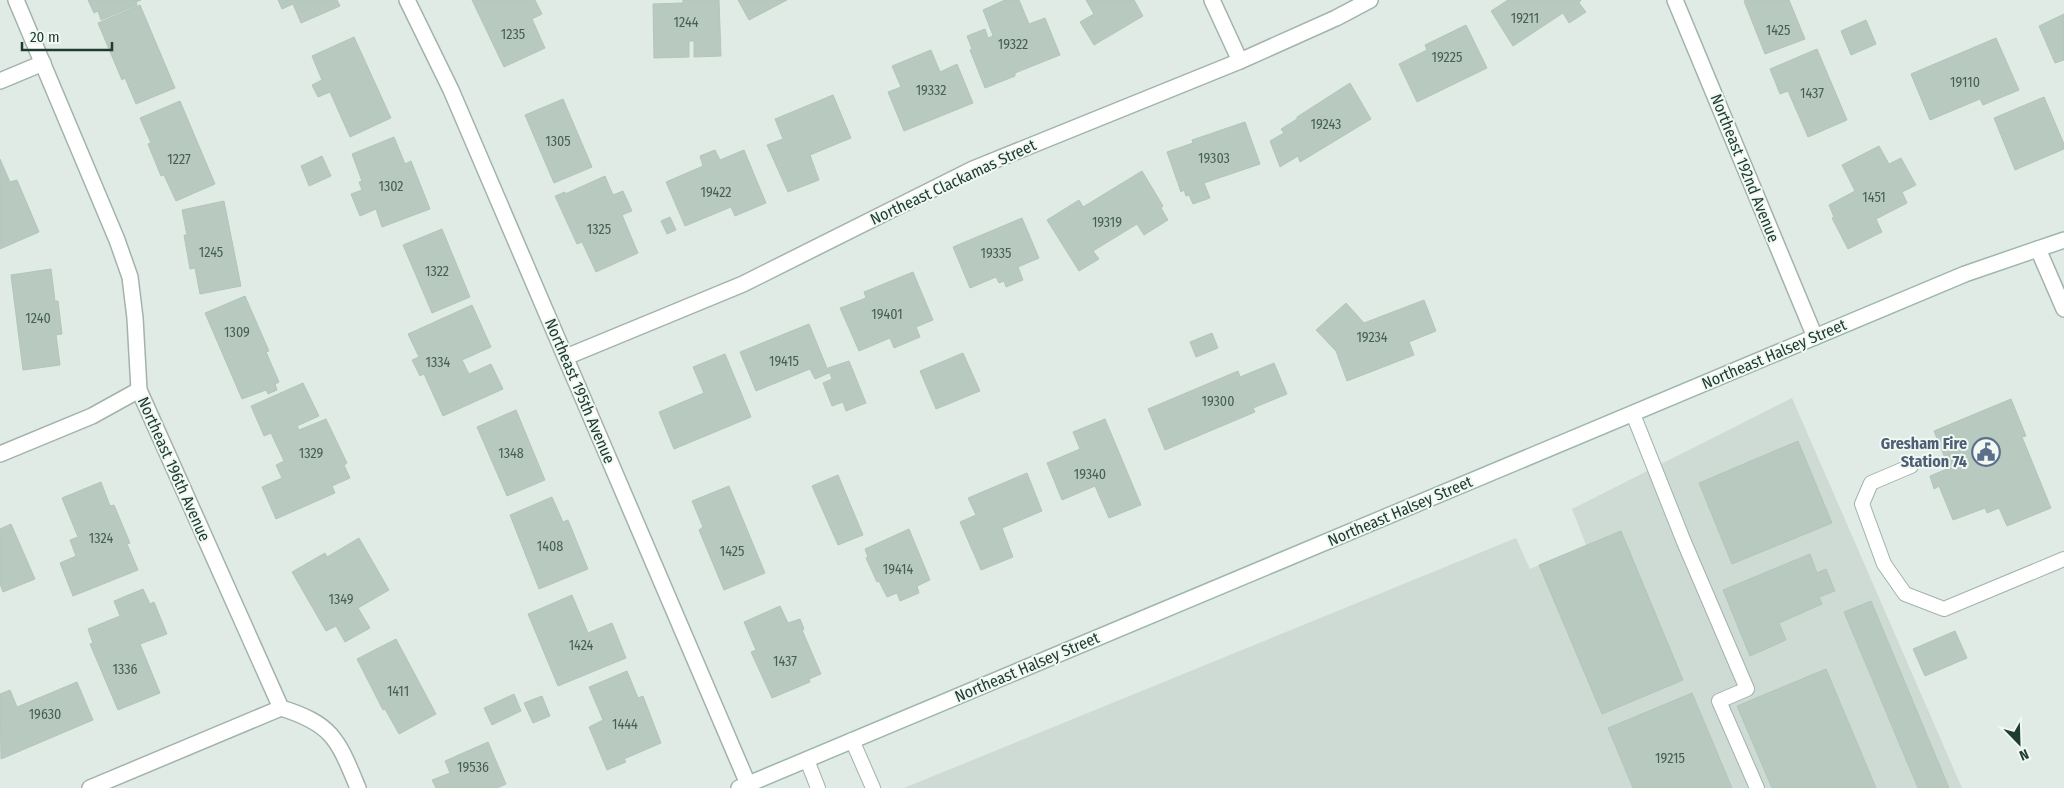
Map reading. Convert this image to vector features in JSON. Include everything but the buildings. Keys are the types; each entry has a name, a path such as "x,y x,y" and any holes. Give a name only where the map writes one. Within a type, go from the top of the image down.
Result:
{"street":[{"name":"Northeast 196th Avenue","path":"16,0 117,240 130,277 135,318 139,390 280,708"},
{"name":"Northeast 195th Avenue","path":"407,0 451,90 566,357 744,786"},
{"path":"1212,0 1240,61"},
{"name":"Northeast Clackamas Street","path":"566,357 743,284 973,169 1240,61 1336,18 1370,0"},
{"name":"Northeast 192nd Avenue","path":"1675,0 1815,337"},
{"path":"0,81 43,63"},
{"name":"Northeast Halsey Street","path":"744,786 1965,274 2064,240"},
{"path":"2038,249 2064,309"},
{"path":"0,454 92,416 139,390"},
{"path":"90,788 280,708 303,714 323,726 338,743 358,788"}],"lane":[{"path":"1632,414 1747,689 1719,701 1757,788"},
{"path":"1911,466 1870,483 1862,504 1884,564 1905,594 1944,609 2064,559"},
{"path":"852,740 872,788"},
{"path":"807,760 818,788"}],"shaded area":[{"path":"1792,398 1962,788 904,788 1516,538 1530,569 1586,545 1572,509"}],"place":[{"name":"Gresham Fire Station 74","path":"1986,452"}]}
